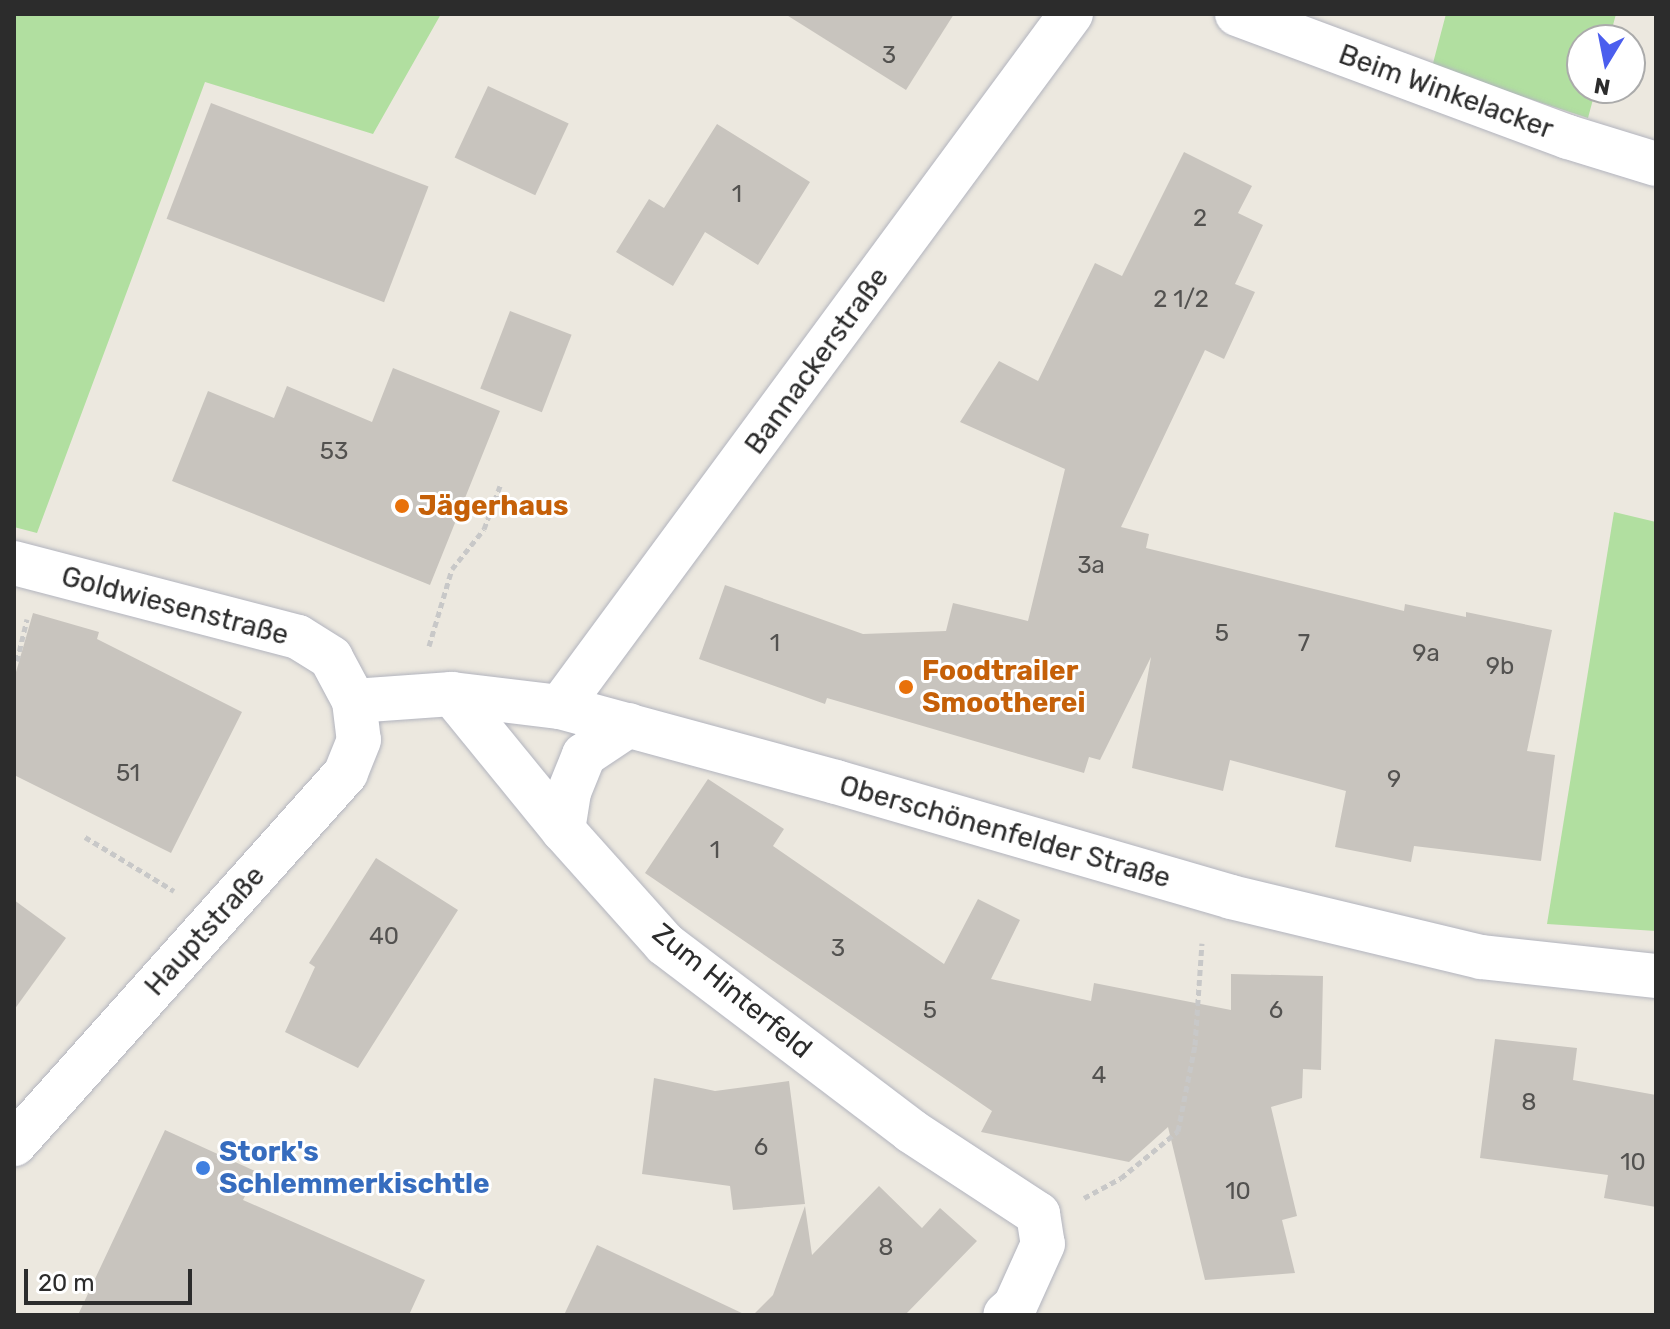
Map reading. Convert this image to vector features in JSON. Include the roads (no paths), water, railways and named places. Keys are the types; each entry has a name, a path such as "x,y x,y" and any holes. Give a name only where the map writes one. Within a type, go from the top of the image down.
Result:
{"street":[{"name":"Bannackerstraße","path":"560,707 1071,14"},
{"name":"Beim Winkelacker","path":"1237,14 1568,137 1656,164"},
{"name":"Goldwiesenstraße","path":"14,563 298,637 331,658 354,701"},
{"name":"Oberschönenfelder Straße","path":"354,701 433,695 560,707 1208,890 1481,957 1656,976"},
{"name":"Zum Hinterfeld","path":"433,695 563,830 665,944 1040,1229 1015,1306 1005,1315"},
{"name":"Hauptstraße","path":"14,1144 346,773 359,740 354,701"},
{"path":"563,830 569,792 584,755 629,725"}],"place":[{"name":"Jägerhaus","path":"402,506"},
{"name":"Foodtrailer Smootherei","path":"906,687"},
{"name":"Stork's Schlemmerkischtle","path":"203,1168"}]}
